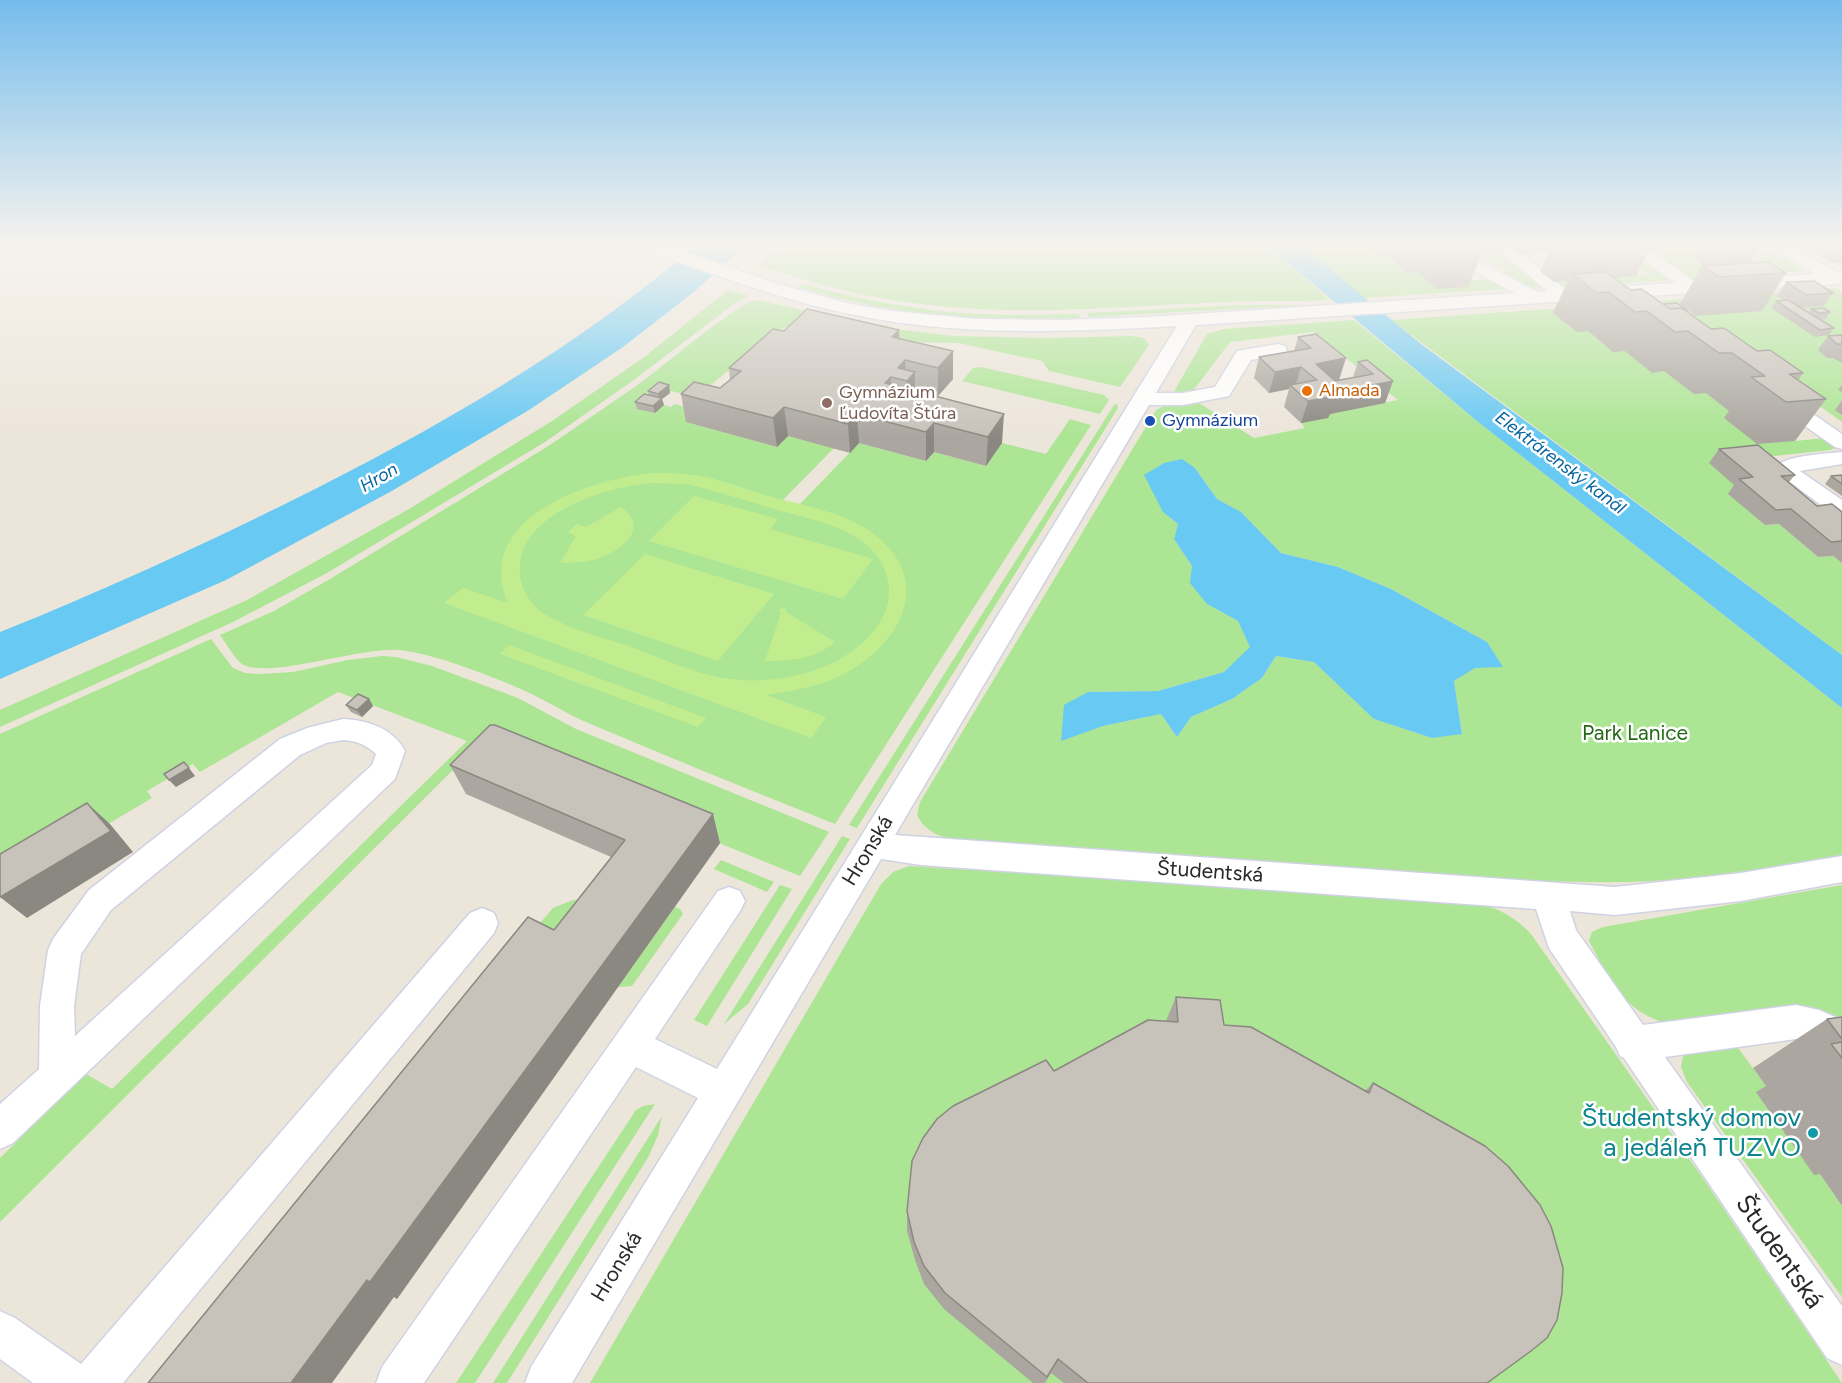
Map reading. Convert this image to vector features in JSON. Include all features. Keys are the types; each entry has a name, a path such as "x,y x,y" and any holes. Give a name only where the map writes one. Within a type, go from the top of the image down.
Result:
{"street":[{"path":"846,308 938,322 1053,326 1389,308"},
{"path":"1625,308 1630,311"},
{"name":"Hronská","path":"547,1383 1190,320"},
{"path":"1142,399 1183,399 1222,392 1244,355 1282,357"},
{"path":"1761,386 1842,443"},
{"path":"1842,458 1802,463 1784,469 1842,510"},
{"path":"0,1130 385,771 391,751 379,738 354,728 318,734 290,747 100,900 65,950 57,1006 57,1075"},
{"name":"Študentská","path":"871,845 921,852 1615,901 1655,898 1842,869"},
{"name":"Študentská","path":"1548,897 1561,937 1842,1343"},
{"path":"398,1383 729,901"},
{"path":"94,1383 482,923"},
{"path":"1633,1044 1796,1022 1819,1027 1842,1038"},
{"path":"630,1045 723,1091"},
{"path":"0,1333 70,1383"}],"green space":[{"path":"706,308 729,308 631,382 545,442 327,573 233,622 0,727 0,710 247,600 409,509 552,421 643,358"},
{"path":"740,308 792,308 886,328 954,336 1047,338 1131,336 1144,338 1149,345 1120,387 1049,371 1042,361 958,343 908,342 799,323 778,330 707,388 685,394 661,389 655,413 664,405 671,407 674,404 699,410 687,422 777,447 788,436 834,448 783,500 799,505 859,443 926,461 934,452 986,466 1002,443 1046,454 1070,419 1091,425 835,824 586,722 512,685 446,661 414,652 383,650 293,666 254,668 242,664 220,635 274,611 330,579 550,445 639,384"},
{"path":"889,308 915,308 997,315 1079,314 1080,318 973,317"},
{"path":"961,308 1112,308 1062,310"},
{"path":"1191,308 1259,308 1089,317 1087,313"},
{"path":"1596,308 1795,441 1825,438 1835,448 1747,459 1742,492 1764,525 1779,524 1818,557 1833,556 1842,563 1842,655 1391,320"},
{"path":"1639,308 1842,308 1842,422 1793,387"},
{"name":"Park Lanice","path":"1354,320 1477,421 1842,708 1842,855 1699,877 1624,882 1545,881 966,843 944,837 926,827 917,815 920,802 1156,410 1164,406 1199,403 1254,438 1305,428 1301,423 1325,415 1398,400 1314,332 1230,342 1192,392 1172,395 1207,334 1223,329","holes":["1195,468 1217,499 1241,512 1281,553 1338,567 1391,589 1487,642 1502,666 1475,667 1454,681 1462,733 1432,738 1375,719 1314,662 1276,656 1262,678 1232,699 1191,717 1177,737 1161,714 1103,726 1061,740 1088,692 1158,691 1224,672 1251,647 1238,621 1207,604 1192,566 1174,539 1178,524 1163,512"]},
{"path":"981,367 1104,395 1109,400 1100,414 962,381 973,368"},
{"path":"1117,404 1118,408 857,828 849,825 1114,405"},
{"path":"653,473 694,475 828,512 869,531 881,540 897,560 905,580 906,599 900,619 889,637 874,653 856,667 836,678 801,689 766,695 826,717 811,738 444,603 463,588 508,603 501,573 506,548 521,526 543,508 570,494 627,477","holes":["649,483 686,484 809,518 857,538 870,548 880,561 887,577 889,592 887,608 877,627 852,652 831,664 777,679 735,680 690,669 571,627 548,616 529,599 521,583 520,571 525,546 536,530 551,517 570,506 611,490"]},
{"path":"694,496 778,519 770,529 873,559 843,599 649,541"},
{"path":"621,507 630,515 633,523 633,531 623,545 597,559 560,563 576,536 568,532 577,524 586,527"},
{"path":"645,554 774,594 718,661 583,615"},
{"path":"782,607 786,612 835,642 819,652 802,658 765,661 781,613 778,611"},
{"path":"211,639 233,668 245,673 293,672 348,660 382,656 432,666 518,698 576,729 829,832 800,876 478,745 0,1222 0,1158 86,1074 112,1089 467,741 338,692 200,772 193,764 147,791 152,798 0,888 0,734"},
{"path":"509,645 706,718 698,727 500,654"},
{"path":"842,836 850,839 748,1004 724,1024"},
{"path":"721,860 774,882 767,892 714,869"},
{"path":"909,866 1479,903 1507,915 1531,934 1702,1177 1842,1383 590,1383 881,884 893,872"},
{"path":"780,885 792,889 707,1026 694,1020"},
{"path":"1842,885 1842,1027 1659,1021 1634,1007 1624,998 1609,978 1589,941 1592,932 1603,927"},
{"path":"573,900 582,900 568,956 528,937 553,908"},
{"path":"675,907 683,914 632,986 618,987"},
{"path":"1733,1041 1769,1090 1757,1092 1814,1174 1820,1174 1842,1206 1842,1297 1687,1082 1681,1067 1684,1051"},
{"path":"655,1104 475,1383 456,1383 636,1110"},
{"path":"662,1116 658,1135 649,1156 507,1383 493,1383"}],"water":[{"name":"Hron","path":"617,308 674,308 623,347 529,410 390,492 226,580 0,679 0,632 182,554 343,475 502,385"},
{"name":"Elektrárenský kanál","path":"1341,308 1377,308 1421,344 1842,655 1842,708 1477,421"},
{"path":"1182,459 1195,468 1217,499 1241,512 1281,553 1338,567 1391,589 1487,642 1503,667 1475,668 1454,681 1462,734 1432,738 1374,719 1314,662 1276,656 1262,678 1232,699 1191,717 1177,737 1161,714 1103,726 1061,741 1064,705 1088,692 1158,691 1224,672 1250,647 1238,621 1207,604 1190,583 1192,566 1174,539 1178,524 1163,512 1144,475 1164,463"}],"building":[{"path":"1629,308 1682,308 1711,329 1724,328 1757,351 1770,350 1803,373 1789,374 1826,399 1786,402 1751,377 1765,376 1732,353 1719,353 1688,331 1675,332 1647,311 1635,312"},
{"path":"1786,308 1800,308 1834,328 1820,330"},
{"path":"1823,308 1830,312 1819,313 1811,309"},
{"path":"807,309 899,330 892,337 953,351 938,368 905,360 898,368 915,372 907,381 891,377 885,383 1004,414 988,437 934,423 926,432 857,414 848,424 784,407 773,418 681,394 694,382 720,388 741,371 729,368 773,329 784,331"},
{"path":"1316,334 1346,358 1316,364 1335,381 1373,374 1358,362 1367,360 1393,381 1332,393 1336,396 1308,401 1290,385 1317,380 1301,367 1275,372 1259,357 1311,348 1298,337"},
{"path":"1842,335 1842,344 1837,344 1828,336"},
{"path":"659,382 669,385 658,394 648,391"},
{"path":"644,394 662,398 653,406 635,402"},
{"path":"1758,445 1795,475 1781,476 1817,506 1832,504 1842,512 1842,541 1831,542 1791,509 1776,510 1739,479 1753,477 1719,449"},
{"path":"1842,475 1842,484 1831,476"},
{"path":"358,694 369,699 357,710 346,705"},
{"path":"490,725 495,725 713,814 370,1282 367,1280 291,1383 148,1383 528,917 554,930 625,840 450,765"},
{"path":"184,762 189,768 169,780 164,774"},
{"path":"87,803 111,831 0,897 0,854"},
{"path":"1176,997 1220,1000 1224,1025 1251,1027 1369,1093 1373,1083 1485,1146 1508,1166 1540,1205 1551,1226 1563,1268 1562,1293 1557,1320 1547,1338 1487,1383 1088,1383 1058,1359 1047,1377 945,1293 924,1266 914,1242 907,1211 912,1161 923,1138 937,1119 953,1106 1046,1060 1054,1071 1148,1020 1178,1022"},
{"path":"1842,1017 1842,1039 1827,1019"},
{"path":"1842,1042 1842,1058 1831,1044"}],"place":[{"name":"Almada","path":"1307,391"},
{"name":"Gymnázium Ľudovíta Štúra","path":"827,403"},
{"name":"Gymnázium","path":"1150,421"},
{"name":"Študentský domov a jedáleň TUZVO","path":"1813,1133"}]}
